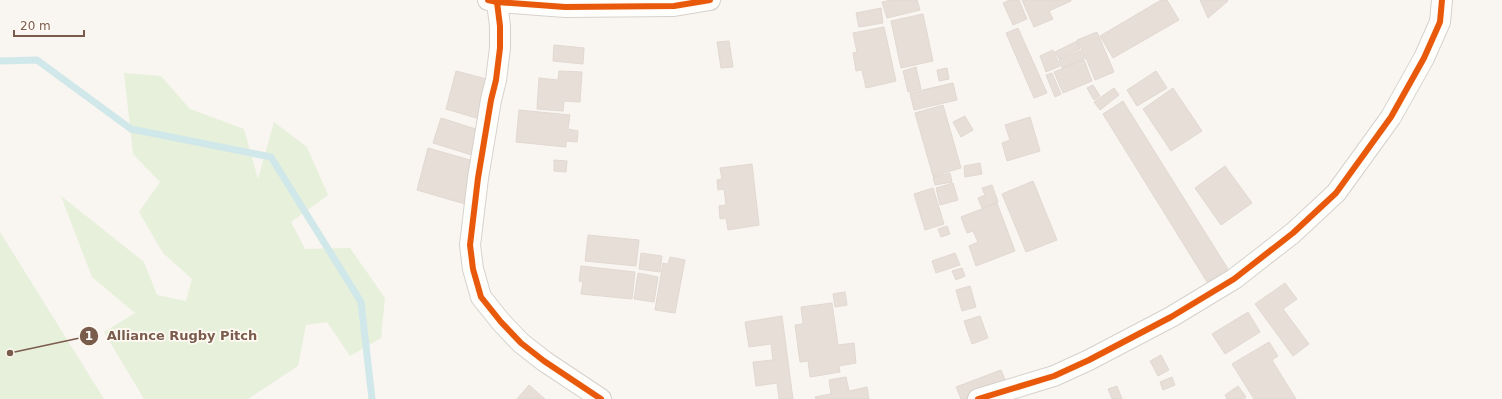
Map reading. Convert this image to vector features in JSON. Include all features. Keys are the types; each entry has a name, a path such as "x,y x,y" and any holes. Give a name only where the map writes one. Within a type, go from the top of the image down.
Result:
{"street":[{"path":"601,399 550,365 521,343 501,322 481,297 473,269 470,244 478,178 496,80 500,48 500,26 493,1 565,7 674,6 710,0"},
{"path":"978,399 1054,376 1089,360 1171,317 1234,279 1293,233 1336,193 1391,117 1424,58 1440,22 1442,0"}],"green space":[{"path":"124,73 161,76 190,109 244,129 258,179 274,122 307,147 328,195 291,222 305,249 350,248 385,298 381,338 350,356 327,322 306,325 298,366 248,399 144,399 104,332 135,313 92,277 61,196 144,262 157,295 186,301 192,279 163,253 139,212 160,182 133,154"},
{"path":"0,232 104,399 0,399"}],"building":[{"path":"891,0 917,0 920,10 887,18 882,2"},
{"path":"1008,0 1019,0 1027,19 1013,25 1003,3"},
{"path":"1022,0 1071,1 1049,11 1053,19 1034,27"},
{"path":"1161,0 1167,0 1179,20 1113,58 1100,36"},
{"path":"1200,0 1227,0 1228,1 1208,18"},
{"path":"881,8 883,23 859,27 856,13"},
{"path":"923,14 933,61 901,68 891,21"},
{"path":"884,27 896,81 866,88 862,70 856,71 853,53 857,52 853,33"},
{"path":"1018,28 1047,93 1034,98 1006,33"},
{"path":"1097,32 1114,72 1095,80 1086,58 1062,68 1059,60 1082,50 1077,40"},
{"path":"729,41 733,67 721,68 717,42"},
{"path":"1077,41 1080,49 1059,59 1055,52"},
{"path":"554,45 584,48 583,64 553,61"},
{"path":"1053,50 1060,66 1046,72 1040,56"},
{"path":"1084,60 1092,81 1063,93 1054,72"},
{"path":"916,67 921,89 908,92 903,71"},
{"path":"947,68 949,79 939,81 937,70"},
{"path":"456,71 494,81 483,120 446,109"},
{"path":"559,71 582,72 580,102 564,101 563,111 537,109 539,78 558,80"},
{"path":"1156,71 1167,88 1137,106 1127,90"},
{"path":"1052,73 1061,94 1055,97 1046,75"},
{"path":"953,83 957,100 914,110 910,93"},
{"path":"1093,85 1100,96 1094,100 1087,88"},
{"path":"1114,88 1119,95 1100,110 1094,102"},
{"path":"1173,88 1202,131 1171,151 1143,109"},
{"path":"1123,101 1228,269 1207,282 1103,114"},
{"path":"943,105 961,168 933,176 915,113"},
{"path":"519,110 570,115 568,129 578,131 577,142 566,141 566,147 516,142"},
{"path":"965,116 973,130 961,137 953,122"},
{"path":"1030,117 1040,151 1007,161 1002,143 1010,140 1005,125"},
{"path":"441,118 482,131 475,156 433,143"},
{"path":"428,148 477,162 465,204 417,190"},
{"path":"554,160 567,161 566,172 554,171"},
{"path":"980,163 982,174 965,177 964,166"},
{"path":"752,164 759,225 728,230 726,218 720,219 719,206 726,205 724,189 718,190 717,180 722,179 720,168"},
{"path":"1225,166 1252,203 1221,225 1195,188"},
{"path":"950,173 952,182 935,185 933,177"},
{"path":"1033,181 1057,240 1026,252 1002,194"},
{"path":"953,183 958,200 940,205 936,188"},
{"path":"992,185 998,202 982,208 978,198 985,195 982,188"},
{"path":"933,188 944,224 925,230 914,194"},
{"path":"997,203 1015,251 976,266 969,246 978,242 973,231 967,233 961,217"},
{"path":"947,226 950,234 941,237 938,229"},
{"path":"588,235 639,240 636,266 585,261"},
{"path":"641,253 662,256 660,272 639,269"},
{"path":"955,253 960,265 936,273 932,261"},
{"path":"670,257 685,260 675,313 655,310 663,263 668,264"},
{"path":"581,266 635,272 632,299 581,294 583,282 579,281"},
{"path":"962,268 965,276 956,280 952,271"},
{"path":"638,273 658,277 654,302 634,299"},
{"path":"1285,283 1297,299 1283,309 1309,344 1293,356 1255,304"},
{"path":"970,286 976,307 962,311 956,290"},
{"path":"845,292 847,305 835,307 833,294"},
{"path":"832,303 838,345 854,343 856,363 839,366 840,372 810,377 808,361 800,362 795,325 803,324 801,307"},
{"path":"1248,312 1260,332 1225,354 1212,334"},
{"path":"782,316 793,399 779,399 777,383 756,386 753,362 773,360 771,344 749,347 745,322"},
{"path":"980,316 988,338 972,344 964,321"},
{"path":"1269,342 1278,356 1272,360 1296,399 1254,399 1232,364"},
{"path":"1161,355 1169,370 1158,376 1150,361"},
{"path":"1001,370 1007,384 969,399 961,399 956,387"},
{"path":"846,377 849,391 867,387 869,399 816,399 815,397 831,394 829,380"},
{"path":"1172,377 1175,385 1163,390 1160,382"},
{"path":"529,385 545,399 517,399"},
{"path":"1117,386 1122,399 1112,399 1108,389"},
{"path":"1238,386 1246,397 1244,399 1227,399 1225,395"}],"waterway":[{"path":"0,61 37,60 131,129 271,157 361,302 372,399"}],"cycle path":[{"path":"488,0 565,7 674,6 710,0"},
{"path":"978,399 1054,376 1089,360 1171,317 1234,279 1293,233 1336,193 1391,117 1424,58 1440,22 1442,0"},
{"path":"497,2 500,26 500,48 496,80 491,100 478,178 470,245 473,269 481,297 501,322 521,343 544,361 601,399"}],"place":[{"name":"Alliance Rugby Pitch","path":"10,353"}]}
